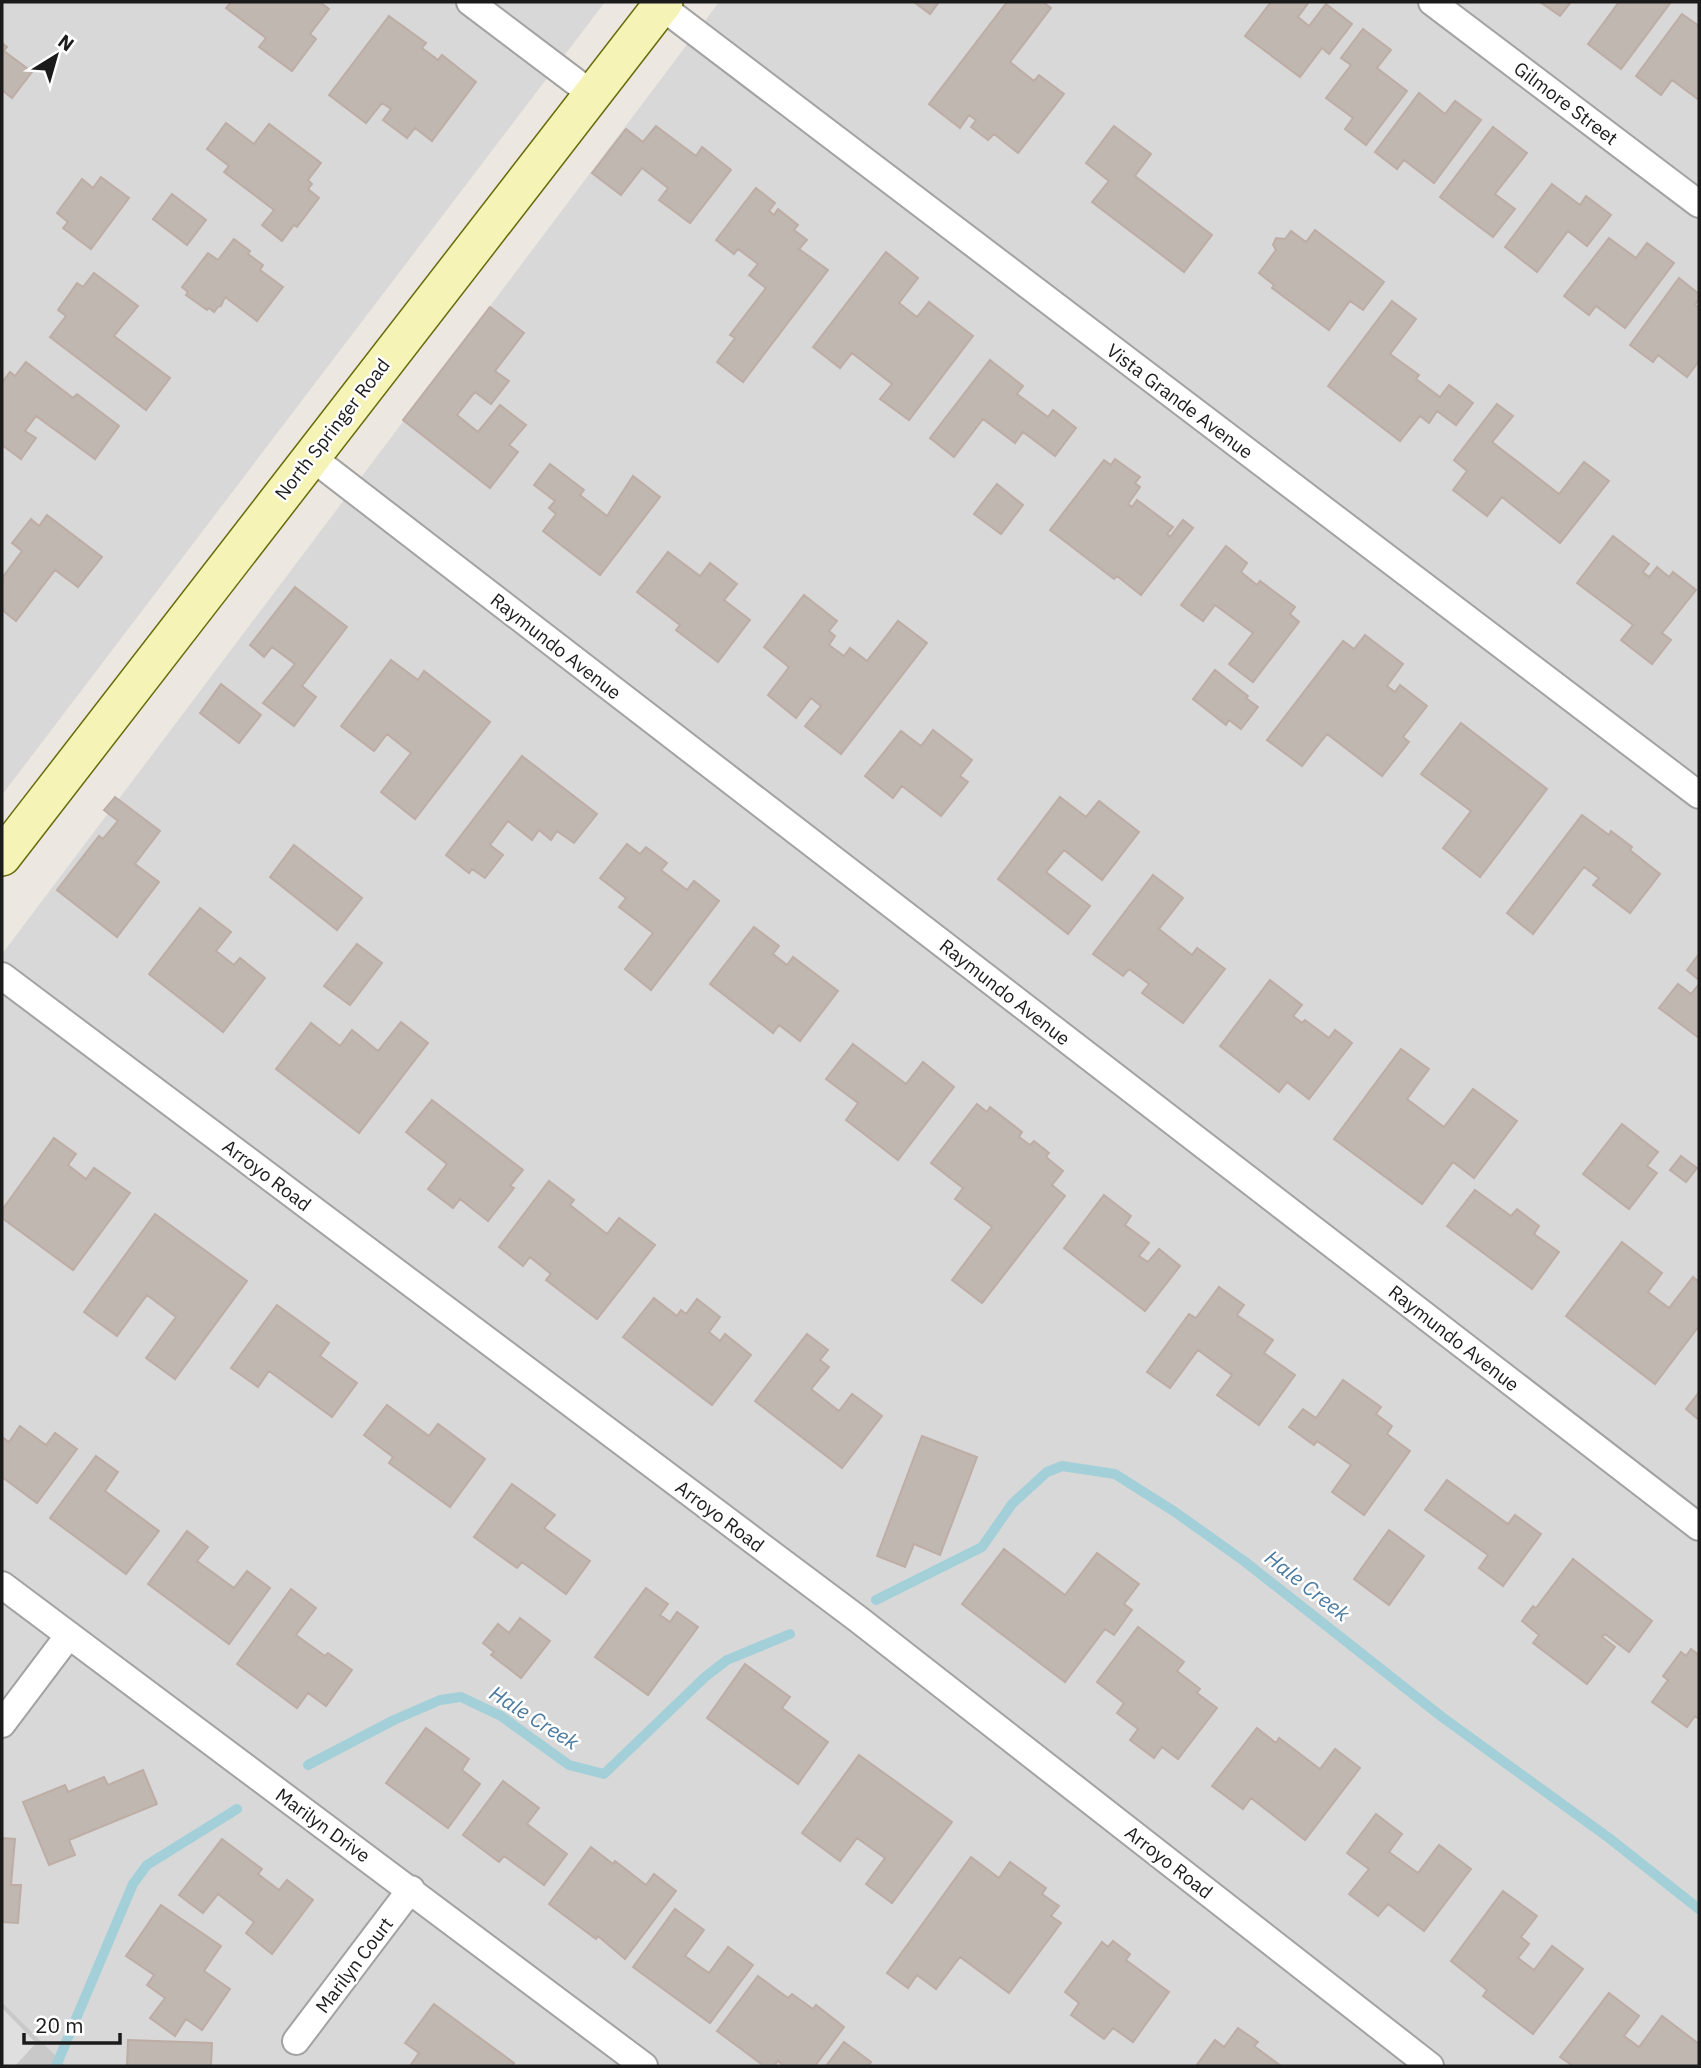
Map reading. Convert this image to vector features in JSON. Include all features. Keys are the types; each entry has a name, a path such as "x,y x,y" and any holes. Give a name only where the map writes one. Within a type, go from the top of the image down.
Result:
{"street":[{"path":"470,2 593,95"},
{"name":"Gilmore Street","path":"1432,2 1699,204"},
{"name":"North Springer Road","path":"2,857 662,4"},
{"name":"Vista Grande Avenue","path":"662,4 1699,795"},
{"name":"Raymundo Avenue","path":"310,456 1699,1527"},
{"name":"Arroyo Road","path":"2,976 858,1619 1430,2066"},
{"name":"Marilyn Drive","path":"2,1585 644,2066"},
{"path":"2,1724 69,1635"},
{"name":"Marilyn Court","path":"296,2041 411,1889"}],"shaded area":[{"path":"2,2 605,2 2,795"},
{"path":"719,2 1699,2 1699,2066 66,2066 2,2002 2,954"},
{"path":"2,2002 66,2066 2,2066"},
{"path":"2,2008 36,2043 15,2066 2,2066"}],"building":[{"path":"231,2 320,2 329,9 310,34 316,39 292,71 259,47 266,38 226,8"},
{"path":"914,2 939,2 930,14"},
{"path":"1007,2 1043,2 1051,8 1010,62 1034,81 1039,75 1064,94 1018,153 994,134 988,140 971,127 976,120 969,115 960,128 929,104"},
{"path":"1271,2 1309,2 1298,17 1309,26 1326,4 1352,24 1329,54 1322,48 1300,77 1245,36"},
{"path":"1540,2 1571,2 1560,16"},
{"path":"1619,2 1671,2 1621,69 1588,44"},
{"path":"1682,14 1699,26 1699,100 1672,80 1661,95 1636,76"},
{"path":"389,16 426,43 422,48 438,60 442,55 476,82 432,141 415,128 407,138 383,120 391,109 382,103 366,123 329,95"},
{"path":"1363,29 1391,50 1377,68 1407,91 1366,145 1345,129 1353,118 1326,98 1351,65 1341,58"},
{"path":"2,43 7,47 4,51 32,72 12,98 2,90"},
{"path":"1419,93 1445,114 1455,101 1481,120 1434,183 1404,160 1397,169 1375,152"},
{"path":"226,123 254,144 269,124 321,163 308,180 312,184 308,189 319,198 297,227 294,225 282,241 262,225 274,210 224,172 229,166 207,149"},
{"path":"656,126 696,156 702,147 731,170 690,223 659,200 668,188 642,168 621,195 592,173 626,129 643,142"},
{"path":"1114,126 1151,154 1135,176 1212,235 1184,272 1092,202 1109,181 1086,163"},
{"path":"1493,127 1527,153 1495,194 1515,209 1493,237 1440,197"},
{"path":"101,177 129,198 91,249 63,228 68,222 57,213 82,179 93,188"},
{"path":"1552,184 1580,205 1586,196 1611,215 1587,246 1568,231 1537,272 1505,247"},
{"path":"756,188 775,203 769,211 774,215 778,209 798,225 794,230 807,240 799,249 828,270 743,382 717,362 735,338 730,335 766,288 749,275 758,264 738,249 734,254 716,240"},
{"path":"172,194 206,220 187,245 153,219"},
{"path":"1315,230 1384,282 1363,310 1350,301 1329,330 1272,288 1274,285 1259,273 1276,250 1273,245 1276,238 1285,239 1291,231 1306,242"},
{"path":"1609,238 1636,258 1647,243 1674,263 1625,328 1596,306 1589,315 1564,296"},
{"path":"234,239 263,265 260,270 283,287 257,321 225,297 214,312 209,308 207,310 186,295 188,292 182,287 208,253 218,260"},
{"path":"886,252 918,278 899,303 917,317 929,302 973,336 909,420 880,399 892,384 852,353 840,368 813,347"},
{"path":"94,273 138,306 114,336 170,378 146,410 50,337 66,316 58,310 77,283 83,287"},
{"path":"1679,278 1699,294 1695,305 1699,308 1699,361 1687,377 1658,355 1653,362 1630,345"},
{"path":"1392,301 1416,319 1390,354 1419,375 1416,379 1440,397 1449,385 1473,403 1456,425 1437,411 1429,423 1420,416 1400,441 1328,386"},
{"path":"490,307 524,333 495,371 509,381 491,404 475,392 457,415 478,432 500,405 526,425 509,445 518,452 490,488 403,420"},
{"path":"990,360 1023,386 1017,394 1048,417 1053,410 1076,428 1055,456 1023,432 1015,443 983,419 954,457 930,438"},
{"path":"26,362 73,398 77,394 119,426 95,459 36,416 25,431 36,438 21,459 2,445 2,380 10,372 15,376"},
{"path":"1497,404 1513,416 1492,442 1559,494 1584,462 1609,481 1560,543 1502,497 1487,516 1453,490 1467,471 1454,460"},
{"path":"1115,459 1140,477 1135,483 1140,487 1128,504 1132,507 1137,500 1173,527 1167,534 1170,537 1183,520 1193,528 1141,595 1117,576 1114,579 1050,530 1104,460 1111,465"},
{"path":"550,464 584,490 580,495 607,516 633,476 660,497 600,575 543,531 556,514 549,508 555,501 534,485"},
{"path":"997,484 1023,505 1001,534 974,514"},
{"path":"47,515 102,557 78,587 55,570 16,621 2,610 2,578 22,551 12,543 31,519 39,526"},
{"path":"1613,536 1649,564 1643,572 1649,577 1657,567 1669,577 1673,572 1696,590 1662,633 1671,640 1652,664 1621,640 1633,625 1577,583"},
{"path":"1226,546 1247,563 1241,572 1257,585 1260,581 1295,607 1290,614 1299,622 1253,682 1229,664 1253,633 1215,605 1203,621 1181,605"},
{"path":"668,552 700,576 710,563 737,584 724,600 750,620 718,662 676,630 680,625 637,592"},
{"path":"295,587 347,627 302,686 316,697 294,726 263,703 295,664 272,647 264,657 250,645"},
{"path":"804,595 837,621 829,631 835,636 829,645 844,656 850,648 867,661 898,621 927,643 841,754 805,726 821,706 811,698 796,718 768,695 789,667 764,647"},
{"path":"1365,635 1403,664 1387,686 1395,692 1400,685 1427,706 1403,737 1409,742 1382,776 1327,734 1302,766 1267,740 1343,641 1354,649"},
{"path":"391,660 418,680 424,671 490,722 415,819 381,792 411,753 387,734 374,751 341,726"},
{"path":"1215,670 1258,707 1241,729 1229,720 1226,725 1193,699"},
{"path":"221,684 261,715 239,743 200,713"},
{"path":"1461,723 1547,789 1480,877 1443,848 1471,811 1421,774"},
{"path":"933,730 972,760 960,776 968,782 941,816 902,786 893,798 865,776 901,731 921,746"},
{"path":"522,756 597,814 574,843 557,831 551,840 539,830 532,840 508,821 490,845 503,855 485,878 472,869 469,873 446,855"},
{"path":"115,797 160,831 135,864 159,882 117,937 57,890 99,836 103,839 118,821 104,810"},
{"path":"1060,797 1086,817 1099,801 1139,832 1102,880 1064,850 1046,872 1090,906 1068,934 998,879"},
{"path":"1582,815 1609,835 1611,831 1660,874 1630,913 1593,885 1599,878 1584,867 1533,934 1507,913"},
{"path":"627,844 640,854 646,847 667,863 661,870 687,890 694,881 719,901 651,990 625,969 653,933 619,907 626,898 600,878"},
{"path":"294,845 362,898 337,930 270,877"},
{"path":"1153,875 1183,898 1159,929 1192,955 1197,948 1225,969 1183,1023 1142,993 1149,984 1129,969 1123,976 1093,954"},
{"path":"200,908 231,932 216,951 234,965 240,958 265,978 223,1032 149,974"},
{"path":"754,927 779,946 773,954 787,965 793,957 838,991 800,1041 779,1025 773,1033 710,984"},
{"path":"357,944 382,963 350,1005 324,986"},
{"path":"1699,954 1699,980 1687,970"},
{"path":"1270,980 1302,1005 1293,1016 1302,1023 1305,1020 1329,1038 1335,1030 1352,1043 1309,1099 1287,1082 1279,1092 1220,1046"},
{"path":"1678,984 1691,994 1699,984 1699,1038 1659,1008"},
{"path":"401,1022 428,1043 359,1133 276,1069 311,1023 340,1046 352,1030 378,1051"},
{"path":"853,1044 906,1084 923,1062 954,1087 898,1160 846,1120 858,1103 826,1079"},
{"path":"1401,1049 1429,1069 1407,1099 1444,1127 1473,1089 1517,1121 1474,1178 1453,1162 1422,1204 1334,1139"},
{"path":"432,1100 523,1170 510,1186 514,1188 488,1221 460,1199 453,1208 428,1189 447,1164 406,1132"},
{"path":"977,1104 987,1112 990,1107 1022,1132 1019,1137 1030,1145 1034,1141 1049,1153 1046,1157 1063,1171 1052,1185 1065,1196 982,1303 952,1280 992,1227 955,1199 963,1188 931,1163"},
{"path":"1622,1124 1658,1152 1647,1166 1657,1173 1629,1209 1583,1174"},
{"path":"54,1138 76,1154 68,1165 86,1179 94,1168 130,1193 73,1270 2,1218 2,1210"},
{"path":"1681,1156 1697,1168 1686,1182 1670,1170"},
{"path":"549,1181 574,1200 570,1205 607,1234 619,1218 655,1245 597,1319 546,1280 551,1274 530,1257 523,1266 499,1247"},
{"path":"1475,1190 1511,1216 1517,1209 1539,1226 1534,1234 1559,1252 1532,1289 1447,1226"},
{"path":"1104,1195 1131,1216 1125,1225 1149,1243 1139,1256 1148,1262 1159,1249 1180,1266 1145,1311 1064,1248"},
{"path":"155,1214 247,1281 175,1379 146,1358 176,1317 147,1295 117,1336 84,1312"},
{"path":"1622,1242 1662,1273 1648,1292 1669,1308 1693,1277 1699,1282 1699,1326 1655,1384 1566,1316"},
{"path":"1219,1287 1244,1305 1237,1315 1273,1340 1264,1353 1295,1375 1259,1425 1217,1395 1232,1375 1198,1350 1170,1388 1147,1372 1189,1314 1196,1318"},
{"path":"654,1298 677,1316 681,1310 686,1314 697,1299 720,1317 709,1332 720,1341 725,1334 751,1355 712,1405 623,1337"},
{"path":"277,1305 329,1343 320,1356 357,1383 332,1417 269,1371 258,1387 231,1368"},
{"path":"807,1334 828,1350 820,1360 829,1367 811,1389 839,1411 852,1394 882,1416 842,1468 755,1401"},
{"path":"1343,1380 1381,1407 1376,1414 1392,1426 1387,1434 1410,1451 1364,1515 1332,1492 1351,1465 1317,1441 1314,1445 1289,1427 1303,1409 1316,1418"},
{"path":"1699,1392 1699,1420 1686,1409"},
{"path":"387,1405 429,1436 438,1424 485,1459 450,1507 389,1463 393,1457 364,1435"},
{"path":"20,1426 46,1445 55,1433 77,1449 37,1503 2,1477 2,1437 9,1442"},
{"path":"922,1436 977,1457 940,1555 914,1544 905,1567 877,1556"},
{"path":"96,1456 118,1472 105,1491 159,1531 126,1574 50,1518"},
{"path":"1447,1480 1508,1524 1515,1515 1541,1534 1503,1586 1479,1568 1488,1555 1425,1510"},
{"path":"512,1484 555,1515 544,1528 590,1561 566,1594 522,1562 517,1568 474,1537"},
{"path":"1389,1530 1424,1556 1389,1605 1354,1579"},
{"path":"187,1531 208,1547 197,1561 234,1588 247,1571 270,1588 229,1644 148,1584"},
{"path":"1004,1549 1065,1595 1097,1553 1139,1584 1124,1604 1132,1610 1114,1635 1105,1629 1065,1682 962,1604"},
{"path":"1573,1559 1652,1621 1629,1652 1605,1634 1602,1637 1615,1647 1587,1684 1533,1643 1539,1635 1522,1621 1533,1606 1536,1608"},
{"path":"646,1588 668,1604 660,1615 670,1622 677,1612 698,1627 648,1695 595,1657"},
{"path":"291,1589 316,1608 296,1635 325,1656 328,1653 352,1670 326,1706 308,1693 297,1708 237,1664"},
{"path":"520,1618 550,1641 521,1678 491,1655 494,1652 483,1643 498,1624 509,1633"},
{"path":"1138,1627 1184,1662 1177,1671 1200,1689 1197,1693 1217,1708 1178,1759 1162,1747 1154,1758 1130,1740 1138,1729 1117,1713 1124,1703 1097,1682"},
{"path":"1691,1649 1699,1655 1699,1719 1695,1716 1687,1727 1652,1702 1668,1680 1663,1676 1681,1652 1686,1656"},
{"path":"745,1664 790,1697 782,1708 828,1742 798,1784 707,1718"},
{"path":"426,1728 469,1759 462,1770 480,1784 448,1828 386,1783"},
{"path":"1257,1728 1276,1743 1279,1738 1320,1769 1335,1749 1360,1768 1305,1840 1251,1798 1243,1809 1212,1786"},
{"path":"859,1755 952,1822 892,1903 866,1884 885,1858 857,1838 840,1861 802,1833"},
{"path":"143,1770 157,1804 69,1840 75,1855 49,1865 23,1802 65,1785 68,1792 104,1777 108,1785"},
{"path":"503,1781 539,1808 527,1824 567,1854 544,1885 504,1856 499,1862 463,1835"},
{"path":"1376,1814 1402,1834 1389,1852 1418,1873 1439,1845 1471,1869 1424,1931 1388,1904 1378,1916 1349,1894 1369,1869 1347,1853"},
{"path":"2,1838 15,1839 11,1885 21,1885 18,1923 2,1922"},
{"path":"222,1839 262,1869 258,1874 279,1890 287,1880 313,1900 272,1954 246,1933 254,1922 218,1894 203,1913 179,1895"},
{"path":"591,1847 613,1864 615,1861 646,1885 654,1874 676,1891 625,1959 598,1936 596,1939 549,1904"},
{"path":"971,1857 999,1878 1010,1862 1046,1888 1042,1894 1059,1906 1051,1916 1061,1923 1009,1993 960,1957 936,1989 917,1975 908,1988 887,1973"},
{"path":"1503,1891 1537,1916 1521,1937 1529,1944 1518,1958 1534,1970 1552,1946 1583,1969 1533,2034 1483,1996 1487,1990 1451,1961"},
{"path":"161,1905 221,1946 204,1971 230,1989 202,2030 186,2019 175,2036 150,2018 165,1998 147,1985 154,1975 126,1956"},
{"path":"675,1909 704,1930 685,1956 709,1973 728,1947 753,1965 710,2023 633,1967"},
{"path":"1113,1941 1130,1954 1126,1960 1169,1992 1133,2042 1113,2028 1104,2039 1071,2015 1079,2003 1065,1992 1102,1942 1108,1947"},
{"path":"758,1976 788,1998 792,1994 813,2009 816,2005 844,2027 815,2066 784,2066 778,2061 774,2066 764,2066 717,2031"},
{"path":"1609,1993 1639,2016 1624,2036 1639,2047 1662,2016 1699,2044 1699,2066 1573,2066 1560,2057"},
{"path":"434,2004 514,2063 511,2066 410,2066 419,2053 405,2043"},
{"path":"1238,2028 1258,2042 1254,2046 1281,2066 1196,2066 1215,2040 1224,2047"},
{"path":"128,2040 212,2043 211,2066 127,2066"},
{"path":"844,2042 871,2062 868,2066 826,2066"}],"waterway":[{"name":"Hale Creek","path":"876,1600 982,1547 1012,1504 1047,1472 1062,1466 1115,1474 1244,1561 1442,1717 1609,1838 1699,1909"},
{"name":"Hale Creek","path":"308,1765 394,1720 440,1700 461,1697 501,1716 569,1765 604,1774 705,1677 727,1660 790,1634"},
{"name":"Hale Creek","path":"56,2066 133,1884 147,1865 237,1809"}]}
